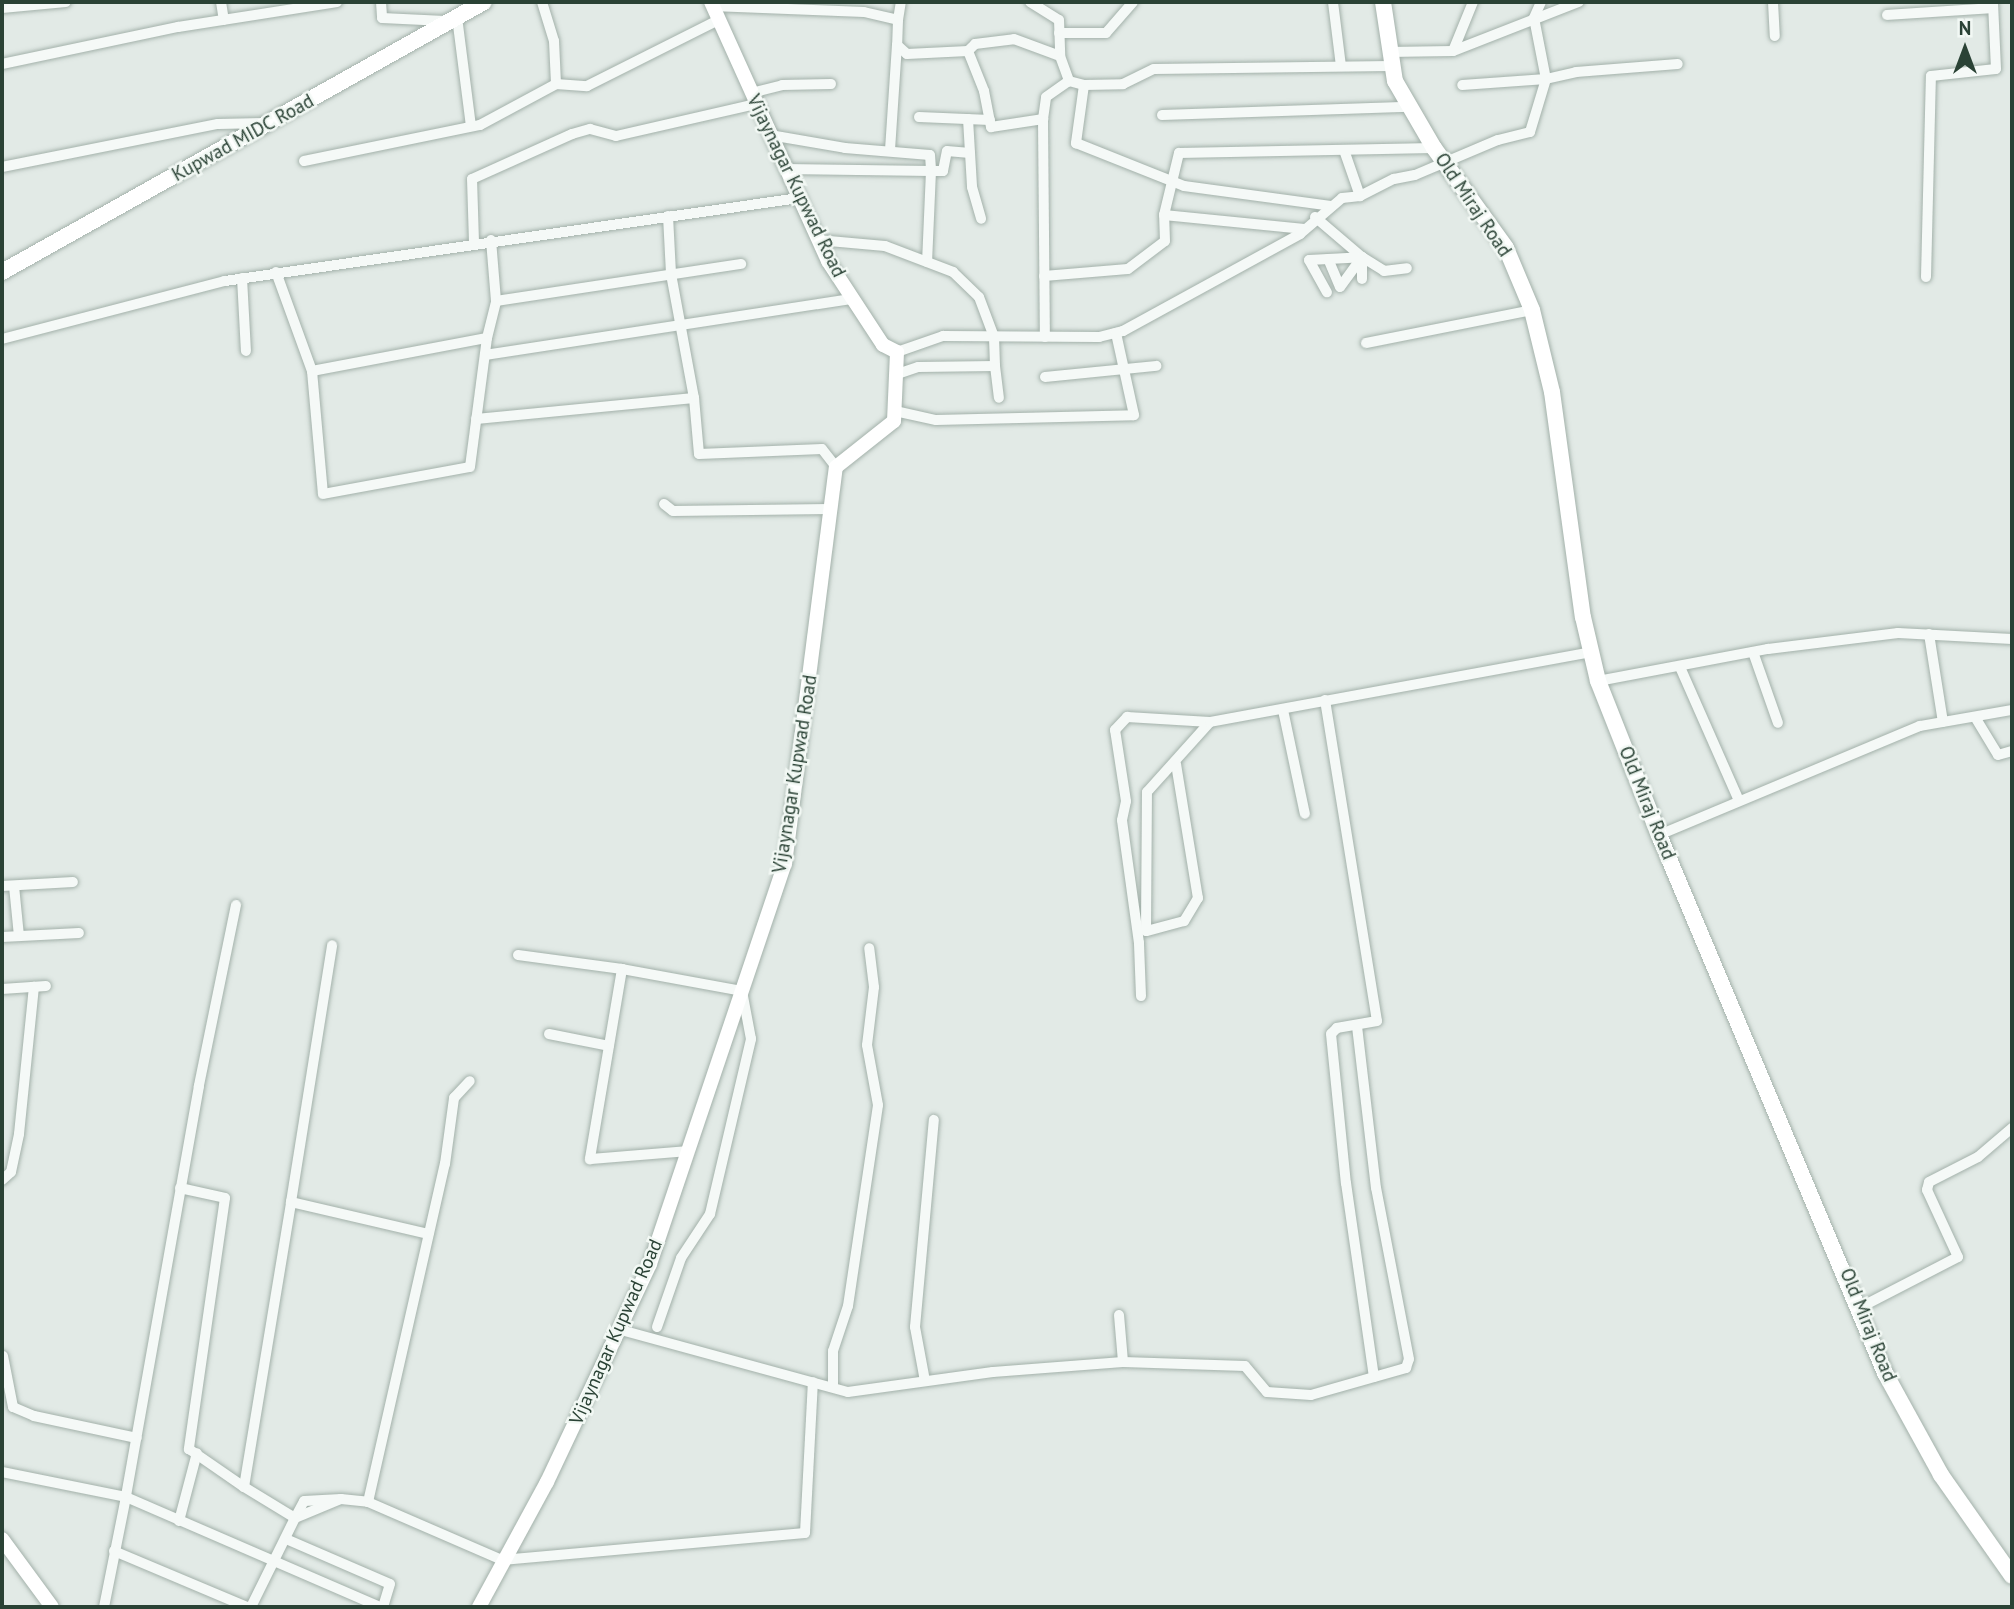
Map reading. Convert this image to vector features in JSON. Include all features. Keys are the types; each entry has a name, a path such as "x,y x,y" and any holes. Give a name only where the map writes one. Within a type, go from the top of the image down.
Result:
{"main road":[{"name":"Kupwad MIDC Road","path":"2,272 484,2"},
{"name":"Old Miraj Road","path":"1383,2 1389,59 1409,107 1434,148 1447,162 1506,248 1532,310 1552,393 1598,681 1659,835 1861,1307 1885,1373 1941,1475 2012,1576"}],"street":[{"path":"2,8 66,2"},
{"path":"221,2 224,20"},
{"path":"2,64 308,4 337,2"},
{"path":"381,2 382,18 453,19 471,126"},
{"path":"542,2 554,41 556,83"},
{"path":"890,150 901,2"},
{"path":"1030,2 1059,20 1060,56 1069,81"},
{"path":"1059,33 1106,33 1133,2"},
{"path":"1333,2 1341,66"},
{"path":"1452,51 1473,2"},
{"path":"668,216 671,274 694,398 699,454 822,449 836,467 894,421 897,352 943,336 1045,337 1116,333 1304,229 1315,217 1342,198 1360,196 1394,178 1530,132 1546,79 1534,18 1541,2"},
{"path":"1045,337 1043,119 1046,97 1069,81 1084,85 1124,84 1154,69 1341,66 1452,51 1578,2"},
{"path":"1773,2 1775,36"},
{"path":"711,4 834,6 898,20"},
{"name":"Vijaynagar Kupwad Road","path":"711,4 818,240 883,345 897,352"},
{"path":"1887,15 1993,5 1996,69 1931,76 1926,277"},
{"path":"304,160 471,126 556,83 587,86 718,20"},
{"path":"897,45 908,54 968,51 975,44 1014,38 1060,56"},
{"path":"968,51 984,91 991,127 1043,119"},
{"path":"1462,85 1546,79 1576,72 1678,64"},
{"path":"474,242 472,178 572,134 590,130 616,136 753,99 782,85 831,84"},
{"path":"1084,85 1076,143 1172,178 1184,186 1331,206"},
{"path":"1162,115 1409,107"},
{"path":"919,117 990,120"},
{"path":"968,119 972,187 981,219"},
{"path":"2,167 218,124 271,123"},
{"path":"770,135 845,148 930,155 927,262"},
{"path":"1044,276 1128,269 1165,241 1164,215 1179,153 1434,148"},
{"path":"1344,150 1360,196"},
{"path":"785,169 943,171 947,151 970,153"},
{"path":"2,339 242,278 474,242 799,198"},
{"path":"1164,215 1304,229"},
{"path":"1315,217 1362,257 1384,271 1407,268"},
{"path":"276,272 312,371 323,494 470,467 487,338 496,301 491,240"},
{"path":"818,240 885,246 953,272 975,292 994,337 999,398"},
{"path":"1328,259 1340,287 1362,257"},
{"path":"1327,292 1309,260 1362,257"},
{"path":"1362,257 1362,279"},
{"path":"496,301 741,264"},
{"path":"242,278 246,351"},
{"path":"485,355 853,299"},
{"path":"1366,343 1532,310"},
{"path":"895,411 936,420 1134,415 1116,333"},
{"path":"312,371 487,338"},
{"path":"898,374 918,367 995,366"},
{"path":"1045,377 1156,366"},
{"path":"476,419 694,398"},
{"name":"Vijaynagar Kupwad Road","path":"479,1607 502,1560 547,1482 650,1264 785,864 836,467"},
{"path":"664,504 673,511 829,509"},
{"path":"1598,681 1753,652 1898,633 2012,639"},
{"path":"1929,634 1943,722"},
{"path":"1141,996 1139,943 1122,820 1126,801 1115,730 1127,717 1141,715 1210,722 1592,652"},
{"path":"1753,652 1778,723"},
{"path":"1680,667 1740,801"},
{"path":"1325,700 1377,1020 1357,1027 1337,1028 1331,1034 1374,1377"},
{"path":"1283,710 1305,814"},
{"path":"1659,835 1920,726 2012,710"},
{"path":"1975,717 1998,755 2012,751"},
{"path":"1176,764 1198,898 1184,921 1146,932 1147,792 1176,764 1210,722"},
{"path":"2,886 73,882"},
{"path":"14,886 19,936"},
{"path":"104,1607 137,1438 180,1188 236,905"},
{"path":"2,937 79,933"},
{"path":"244,1487 332,945"},
{"path":"832,1387 833,1351 848,1306 878,1105 867,1045 874,987 869,948"},
{"path":"518,955 622,969 741,991 751,1039 728,1147 710,1214 681,1258 657,1328"},
{"path":"622,969 590,1159 687,1151"},
{"path":"2,1180 12,1172 19,1134 34,986"},
{"path":"2,989 46,986"},
{"path":"621,1330 848,1392 925,1381 1122,1362 1245,1366 1267,1392 1311,1395 1406,1368 1409,1359 1376,1188 1357,1027"},
{"path":"549,1034 609,1046"},
{"path":"368,1502 445,1164 454,1098 470,1081"},
{"path":"925,1381 915,1326 933,1119"},
{"path":"1861,1307 1958,1257 1927,1190 1929,1182 1978,1157 2012,1128"},
{"path":"180,1188 225,1198 190,1449 244,1487 295,1518"},
{"path":"291,1202 428,1234"},
{"path":"1119,1315 1122,1362"},
{"path":"3,1356 13,1407 34,1416 137,1438"},
{"path":"114,1551 249,1607 304,1501 341,1499 368,1502 502,1560 805,1533 813,1382"},
{"path":"180,1521 197,1453"},
{"path":"2,1472 126,1497 381,1607 390,1584 286,1538"},
{"path":"3,1541 52,1607"}]}
